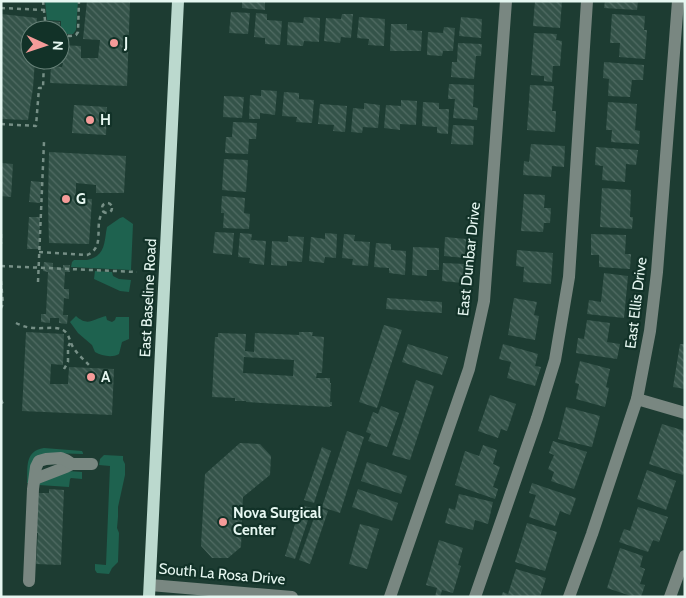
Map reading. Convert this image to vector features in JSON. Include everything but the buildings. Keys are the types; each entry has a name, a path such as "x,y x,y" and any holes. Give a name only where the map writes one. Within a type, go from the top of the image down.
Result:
{"main road":[{"name":"East Baseline Road","path":"150,591 178,1"}],"street":[{"name":"East Dunbar Drive","path":"390,597 469,369 484,300 506,1"},
{"path":"475,597 555,360 569,277 588,1"},
{"name":"East Ellis Drive","path":"569,597 637,399 650,331 657,272 678,1"},
{"path":"637,399 685,412"},
{"path":"28,581 36,467 39,462 46,459 61,458 72,464 92,464"},
{"path":"670,597 685,556"},
{"name":"South La Rosa Drive","path":"150,591 292,597"}],"path":[{"path":"43,1 45,20"},
{"path":"70,36 76,36 78,32 79,1"},
{"path":"1,8 44,10"},
{"path":"1,124 36,126 39,88 43,88 44,70"},
{"path":"38,282 44,142"},
{"path":"40,252 87,255 93,252 98,242 100,216 104,211 102,208 104,204 110,204 111,211 107,213 104,211"},
{"path":"1,234 1,244"},
{"path":"1,266 137,272"},
{"path":"1,281 3,304 1,308"},
{"path":"16,324 26,327 64,330 70,342 89,365"},
{"path":"64,369 68,362 70,342"},
{"path":"1,400 4,406"}],"green space":[{"path":"45,1 78,1 76,30 73,34 70,34 70,20 47,20"},
{"path":"123,217 133,224 131,270 71,267 74,260 87,260 98,255 103,248 107,227"},
{"path":"95,271 112,272 113,276 119,279 131,280 129,292 120,291 94,279"},
{"path":"76,316 87,322 106,316 107,320 112,322 116,317 129,317 129,339 122,342 119,354 110,356 95,352 92,345 78,333 70,322"},
{"path":"44,448 82,451 83,454 48,453 29,483 27,483 30,456"},
{"path":"104,455 123,456 125,464 125,475 118,507 118,562 109,574 97,573 95,570 95,564 106,565 110,466 99,465 100,459"},
{"path":"68,471 82,472 82,479 71,478 69,487 39,485 40,483"}],"place":[{"name":"J","path":"114,43"},
{"name":"H","path":"90,120"},
{"name":"G","path":"66,199"},
{"name":"A","path":"91,377"},
{"name":"Nova Surgical Center","path":"223,522"}]}
